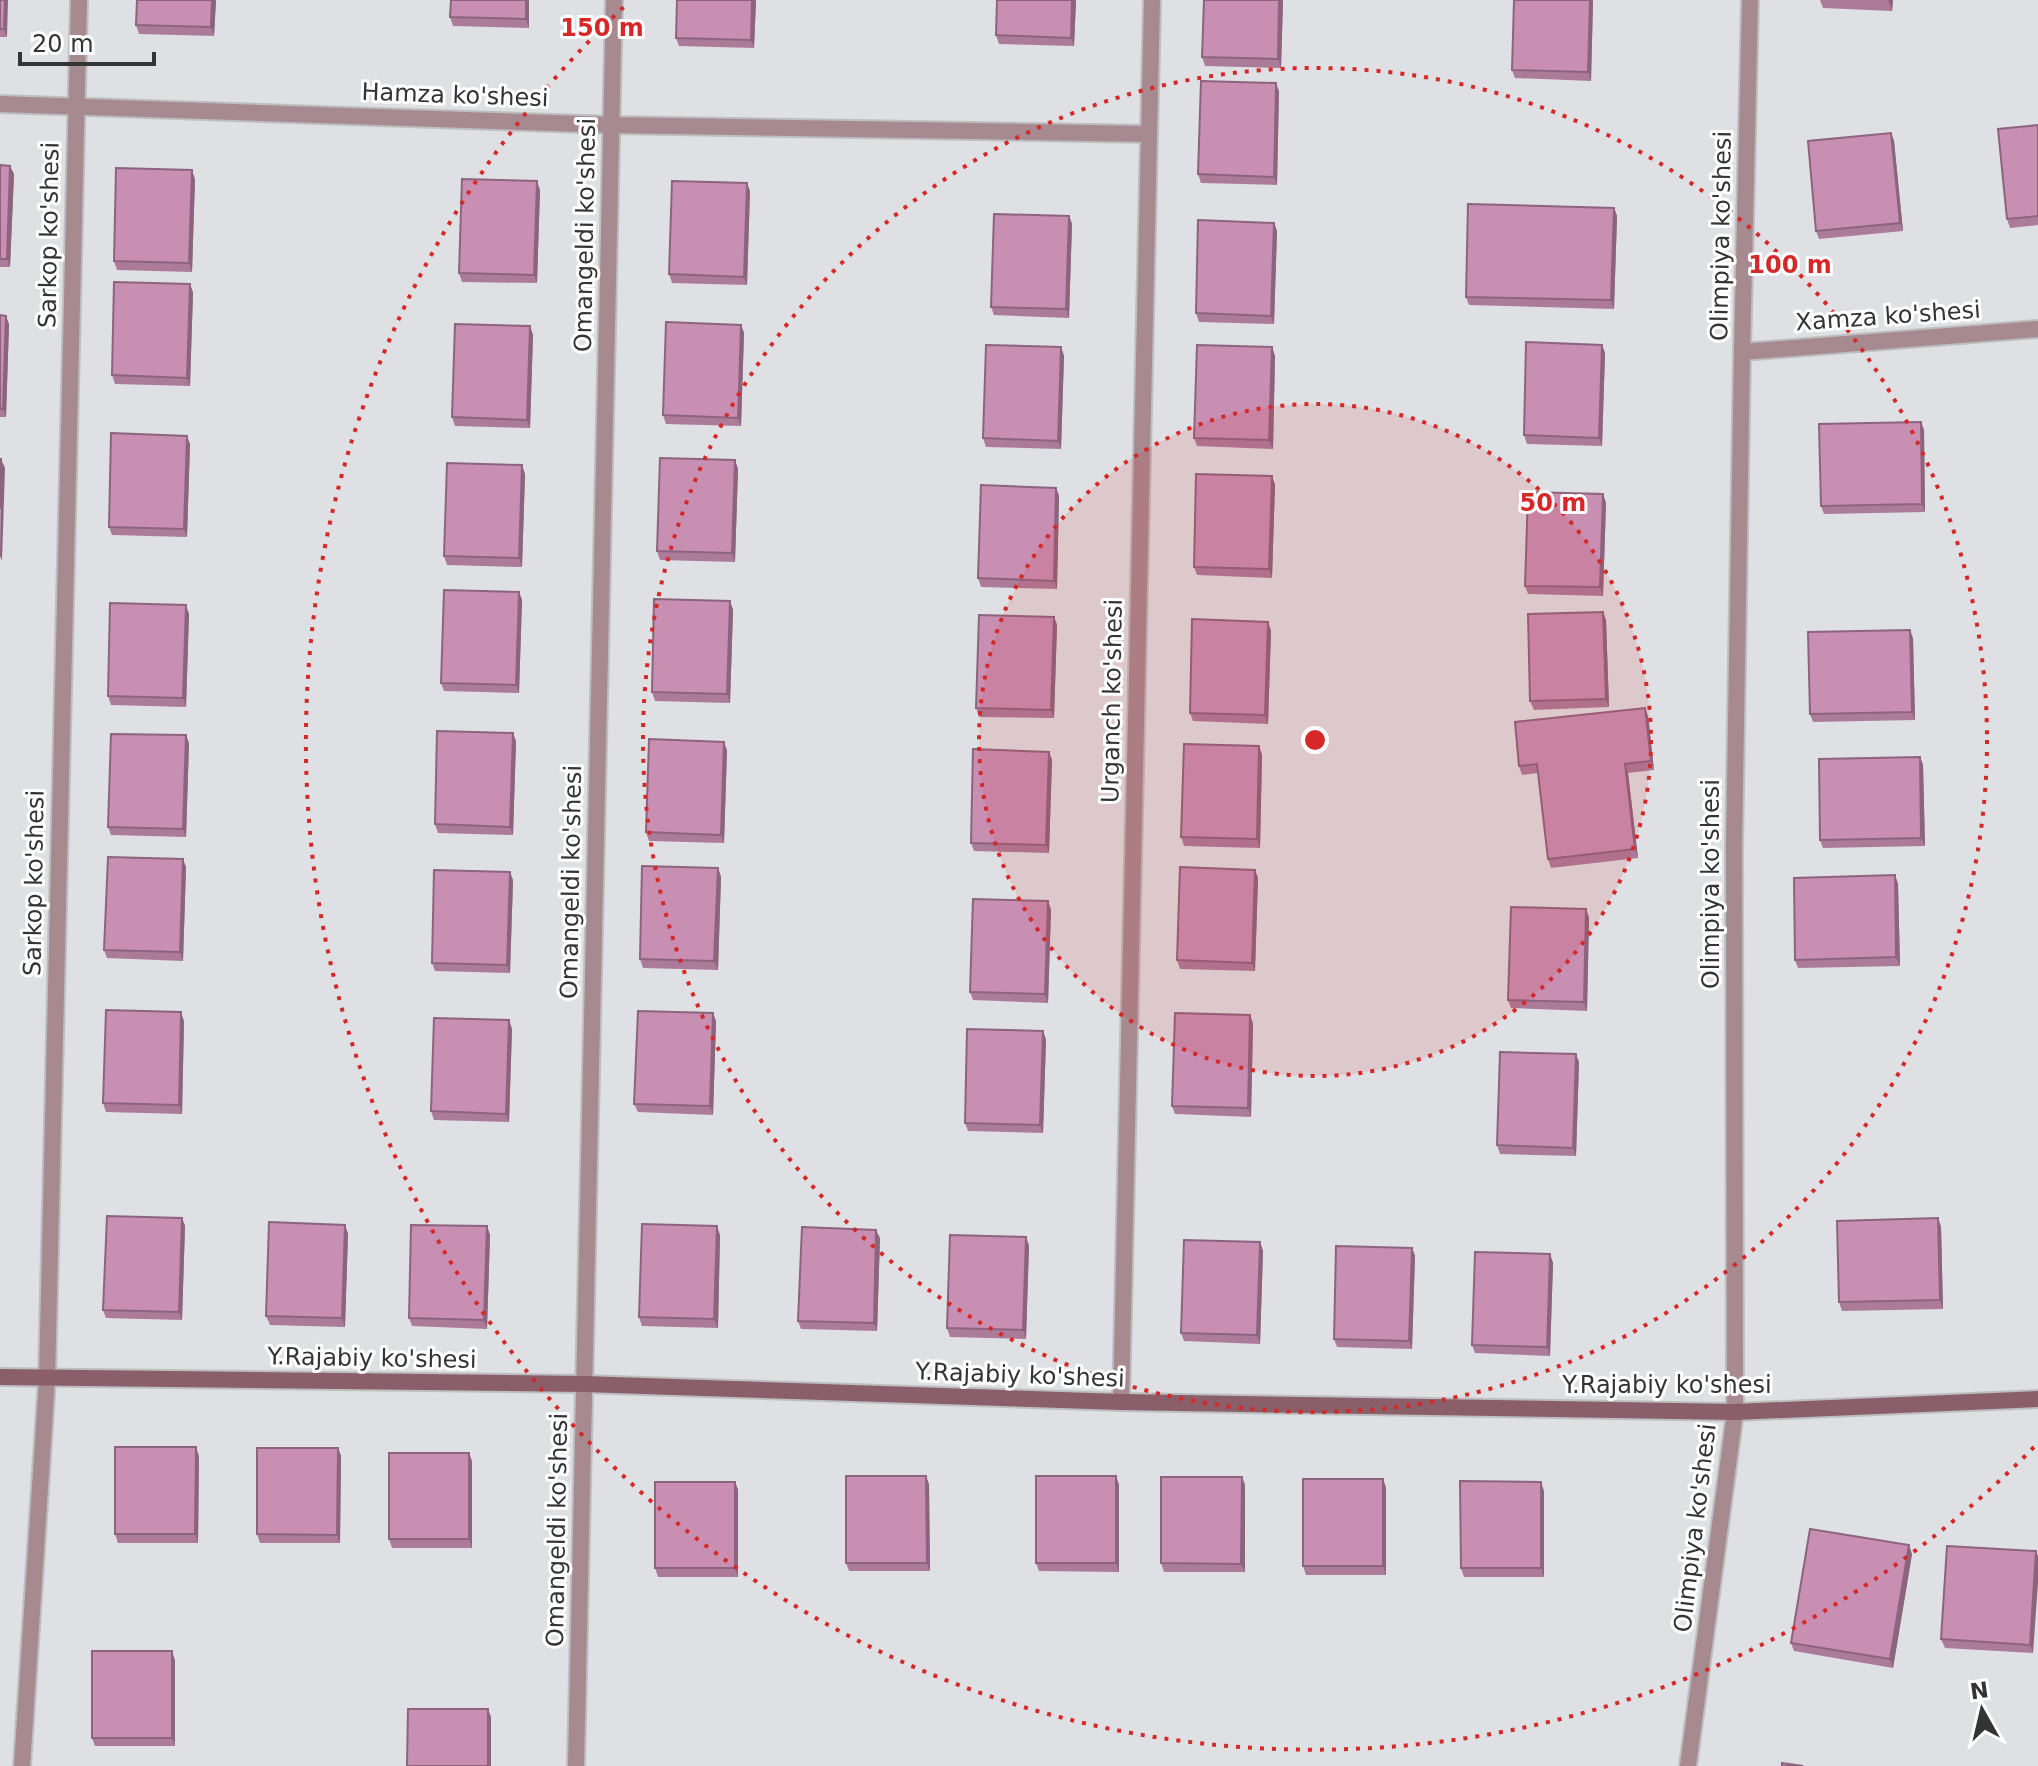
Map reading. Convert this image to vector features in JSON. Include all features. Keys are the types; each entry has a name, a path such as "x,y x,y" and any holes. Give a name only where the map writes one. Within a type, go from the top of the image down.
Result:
{"street":[{"name":"Sarkop ko'shesi","path":"22,1766 47,1379 79,0"},
{"name":"Omangeldi ko'shesi","path":"576,1766 614,0"},
{"name":"Urganch ko'shesi","path":"1121,1402 1152,0"},
{"name":"Olimpiya ko'shesi","path":"1688,1766 1735,1412 1734,848 1750,0"},
{"name":"Hamza ko'shesi","path":"0,104 612,125 1149,134"},
{"name":"Xamza ko'shesi","path":"1742,352 2038,329"},
{"name":"Y.Rajabiy ko'shesi","path":"0,1377 584,1384 1121,1402 1735,1412 2038,1399"}],"building":[{"path":"0,0 5,0 4,29 0,29"},
{"path":"137,0 212,0 211,27 136,25"},
{"path":"451,0 526,0 526,19 450,17"},
{"path":"677,0 752,0 751,40 676,38"},
{"path":"997,0 1072,0 1071,38 996,35"},
{"path":"1204,0 1279,0 1278,59 1202,57"},
{"path":"1514,0 1590,0 1588,72 1512,70"},
{"path":"1201,81 1276,83 1274,177 1198,174"},
{"path":"2038,125 2038,216 2007,219 1998,129"},
{"path":"1891,133 1900,223 1816,231 1808,141"},
{"path":"0,165 10,166 7,259 0,259"},
{"path":"116,168 192,170 189,263 114,261"},
{"path":"462,179 537,181 534,275 459,273"},
{"path":"672,181 747,183 744,277 669,274"},
{"path":"1468,204 1614,208 1611,300 1466,297"},
{"path":"994,214 1069,216 1066,309 991,307"},
{"path":"1198,220 1274,223 1271,316 1196,313"},
{"path":"114,282 190,284 187,378 112,375"},
{"path":"0,315 6,316 3,409 0,409"},
{"path":"666,322 741,325 738,418 663,415"},
{"path":"455,324 530,326 527,420 452,417"},
{"path":"1526,342 1602,345 1599,438 1524,435"},
{"path":"986,345 1061,347 1058,441 983,438"},
{"path":"1197,345 1272,347 1269,440 1194,438"},
{"path":"1921,422 1922,504 1821,506 1819,424"},
{"path":"111,433 187,436 184,529 109,527"},
{"path":"660,458 735,460 732,553 657,551"},
{"path":"447,463 522,465 519,558 444,556"},
{"path":"1196,474 1272,476 1269,569 1194,567"},
{"path":"981,485 1056,488 1054,581 978,578"},
{"path":"1528,492 1603,494 1600,587 1525,586"},
{"path":"444,590 519,592 516,685 441,683"},
{"path":"654,599 730,601 727,694 652,692"},
{"path":"110,603 186,605 183,698 108,696"},
{"path":"1603,612 1606,699 1530,701 1528,614"},
{"path":"979,615 1054,617 1051,710 976,708"},
{"path":"1192,619 1268,622 1265,715 1190,713"},
{"path":"1910,630 1912,712 1810,714 1808,632"},
{"path":"1645,708 1651,761 1625,764 1635,849 1548,859 1537,764 1519,766 1515,722"},
{"path":"437,731 513,733 510,827 435,824"},
{"path":"111,734 186,735 183,829 108,827"},
{"path":"649,739 724,742 721,835 646,832"},
{"path":"1184,744 1259,746 1257,839 1181,837"},
{"path":"973,749 1049,752 1046,845 971,843"},
{"path":"1920,757 1921,838 1820,840 1819,759"},
{"path":"108,857 183,859 180,952 104,950"},
{"path":"642,866 718,868 714,961 640,959"},
{"path":"1180,867 1255,870 1252,963 1177,960"},
{"path":"434,870 510,872 507,965 432,963"},
{"path":"1895,875 1896,957 1795,960 1794,878"},
{"path":"973,899 1048,901 1045,994 970,992"},
{"path":"1511,907 1586,909 1584,1002 1508,1000"},
{"path":"106,1010 181,1012 179,1105 103,1103"},
{"path":"638,1011 713,1013 710,1106 634,1104"},
{"path":"1175,1013 1250,1015 1248,1108 1172,1106"},
{"path":"434,1018 509,1020 506,1114 431,1111"},
{"path":"967,1029 1043,1031 1040,1125 965,1123"},
{"path":"1500,1052 1576,1054 1573,1148 1497,1145"},
{"path":"107,1216 182,1218 179,1312 103,1310"},
{"path":"1938,1218 1940,1300 1839,1302 1837,1221"},
{"path":"269,1222 345,1225 342,1318 266,1316"},
{"path":"642,1224 717,1226 714,1319 639,1317"},
{"path":"411,1225 487,1226 484,1320 409,1318"},
{"path":"802,1227 876,1230 874,1323 798,1321"},
{"path":"950,1235 1026,1237 1023,1330 947,1328"},
{"path":"1184,1240 1260,1242 1257,1335 1181,1333"},
{"path":"1336,1246 1412,1248 1409,1341 1334,1339"},
{"path":"1475,1252 1550,1254 1547,1347 1472,1345"},
{"path":"115,1447 196,1447 195,1534 115,1534"},
{"path":"257,1448 338,1448 337,1535 257,1534"},
{"path":"389,1453 469,1453 469,1539 389,1539"},
{"path":"846,1476 926,1476 927,1563 846,1563"},
{"path":"1036,1476 1116,1476 1116,1563 1036,1563"},
{"path":"1161,1477 1242,1477 1241,1564 1161,1563"},
{"path":"1303,1479 1383,1479 1383,1566 1303,1566"},
{"path":"1460,1481 1541,1482 1541,1568 1461,1568"},
{"path":"655,1482 735,1482 735,1568 655,1568"},
{"path":"1810,1529 1909,1545 1890,1659 1791,1643"},
{"path":"1947,1546 2036,1551 2030,1645 1941,1639"},
{"path":"92,1651 172,1651 172,1738 92,1738"},
{"path":"408,1709 488,1709 488,1766 407,1766"}]}
